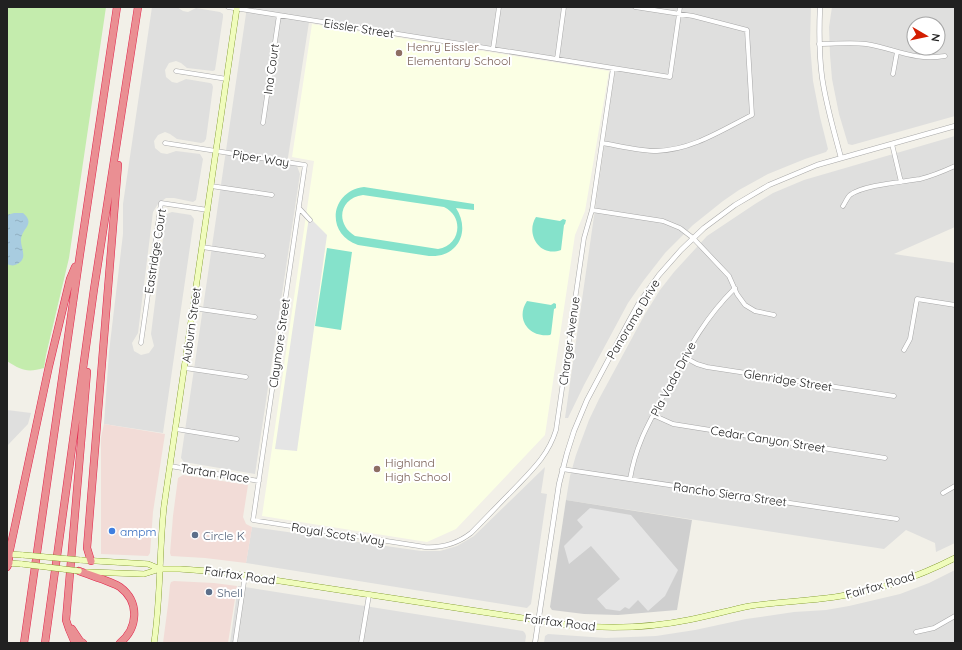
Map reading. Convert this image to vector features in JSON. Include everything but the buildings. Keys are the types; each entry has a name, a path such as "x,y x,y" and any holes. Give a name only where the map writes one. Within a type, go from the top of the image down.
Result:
{"highway":[{"path":"24,643 117,7"},
{"path":"45,643 94,289 138,7"},
{"path":"91,561 87,548 116,189 129,63"},
{"path":"8,564 8,554 49,366 70,280 80,254"},
{"path":"75,643 68,625 67,607 94,289"},
{"path":"79,571 119,586 130,597 134,608 133,627 128,636 120,643"},
{"path":"67,607 74,633 83,643"}],"main road":[{"name":"Auburn Street","path":"154,643 158,610 162,524 237,8"},
{"name":"Fairfax Road","path":"8,554 148,564 160,569"},
{"name":"Fairfax Road","path":"8,564 22,564 103,573 144,574 160,569 201,570 245,575 568,625 607,628 648,626 677,622 760,605 820,599 876,589 909,578 955,558"}],"street":[{"name":"Eissler Street","path":"228,7 670,77 679,14"},
{"path":"493,49 499,7"},
{"path":"557,59 564,7"},
{"path":"602,143 645,150 679,148 701,141 752,115 747,30 679,14 635,7"},
{"path":"679,14 680,7"},
{"path":"820,7 819,44 825,95 842,158"},
{"name":"Ina Court","path":"263,123 279,15"},
{"path":"819,44 861,44 906,54"},
{"path":"893,74 897,52"},
{"path":"915,56 924,58 946,56"},
{"name":"Charger Avenue","path":"423,547 433,548 449,545 461,540 471,533 540,462 550,448 556,430 584,238 592,210 613,68"},
{"path":"176,71 227,79"},
{"name":"Panorama Drive","path":"535,643 562,468 574,431 580,415 629,321 642,298 659,275 693,238 721,215 759,190 801,171 955,126"},
{"name":"Piper Way","path":"165,142 305,165"},
{"path":"892,144 901,182"},
{"name":"Claymore Street","path":"253,520 305,165"},
{"path":"843,206 850,196 860,191 876,186 934,175 955,166"},
{"path":"211,186 272,195"},
{"name":"Eastridge Court","path":"141,343 161,203 208,210"},
{"path":"299,208 310,220"},
{"path":"592,210 663,221 680,228 693,238 729,276 740,300 750,308 760,313 774,315"},
{"path":"202,247 264,256"},
{"name":"Pla Vada Drive","path":"630,479 638,445 684,358 703,325 735,288"},
{"path":"904,350 910,339 917,299 955,305"},
{"path":"193,308 255,317"},
{"name":"Glenridge Street","path":"684,358 707,367 894,396"},
{"path":"184,368 246,377"},
{"name":"Cedar Canyon Street","path":"653,415 673,424 886,458"},
{"path":"176,429 237,439"},
{"name":"Tartan Place","path":"170,466 259,480"},
{"name":"Rancho Sierra Street","path":"562,468 897,519"},
{"path":"943,493 955,486"},
{"name":"Royal Scots Way","path":"253,520 423,547"},
{"path":"235,643 245,575"},
{"path":"361,643 369,595"},
{"path":"916,632 934,628 955,616"}],"shaded area":[{"path":"152,7 177,7 188,12 196,8 220,12 223,14 215,70 187,68 176,61 169,63 165,70 166,77 172,82 177,83 186,79 212,84 213,87 206,139 201,143 177,139 165,132 158,135 154,141 155,148 161,153 167,154 176,151 200,154 203,159 196,200 193,202 166,198 158,204 153,212 138,333 132,343 134,351 141,355 149,353 154,346 151,334 166,215 172,212 191,215 194,219 163,433 104,424 109,352 123,234 123,204"},
{"path":"247,7 811,7 810,44 813,81 828,149 826,152 768,174 739,190 693,225 665,253 628,303 568,418 565,418 615,70 309,22 287,164 297,166 300,174 255,474 184,462 181,458"},
{"path":"832,7 955,7 955,116 852,145 848,144 839,114 832,79 829,27"},
{"path":"312,24 609,71 585,211 575,235 545,435 456,529 427,542 262,516 314,161 292,157"},
{"path":"955,136 955,227 894,254 955,263 955,543 936,552 935,543 906,530 884,549 566,500 570,476 576,455 589,420 599,399 645,314 660,290 674,272 707,236 773,193 804,180"},
{"path":"309,217 327,235 297,451 275,449"},
{"path":"7,410 31,413 28,424 7,446"},
{"path":"104,424 165,434 153,512 150,553 148,556 101,554 101,437"},
{"path":"545,467 541,493 547,494 531,604 527,608 246,563 252,527 421,551 440,551 457,546 474,536"},
{"path":"183,475 248,485 243,517 246,524 252,527 246,563 171,556 173,516 178,478"},
{"path":"566,500 692,520 677,610 618,615 584,614 552,610 550,607"},
{"path":"590,508 631,515 678,570 665,596 648,611 638,600 629,609 625,607 620,611 606,609 597,599 620,579 591,546 569,564 564,546 583,527 577,520"},
{"path":"955,570 955,643 544,643 545,636 548,634 606,638 656,636 695,630 746,619 849,606 900,594 929,583"},
{"path":"171,582 237,586 228,643 163,643 170,585"},
{"path":"238,586 523,631 526,636 525,643 230,643"}],"green space":[{"path":"7,7 106,7 69,258 44,368 33,370 24,370 7,361"},
{"path":"364,187 474,204 474,210 456,208 462,225 462,234 454,248 448,253 429,256 358,245 347,240 340,232 336,223 338,204 344,196 353,190","holes":["363,195 444,207 455,217 457,231 451,243 438,249 355,236 344,225 342,219 342,212 349,201 355,197"]},
{"path":"536,217 560,221 563,219 566,220 561,250 553,252 547,251 536,243 532,230"},
{"path":"327,248 352,252 341,330 315,326"},
{"path":"527,301 551,305 554,303 556,304 550,335 536,333 526,326 523,320 523,314"}],"water":[{"path":"23,213 27,217 28,223 21,239 23,252 22,261 18,264 12,265 7,264 7,215"}],"place":[{"name":"Henry Eissler Elementary School","path":"399,53"},
{"name":"Highland High School","path":"377,469"},
{"name":"ampm","path":"112,531"},
{"name":"Circle K","path":"195,535"},
{"name":"Shell","path":"209,592"}]}
